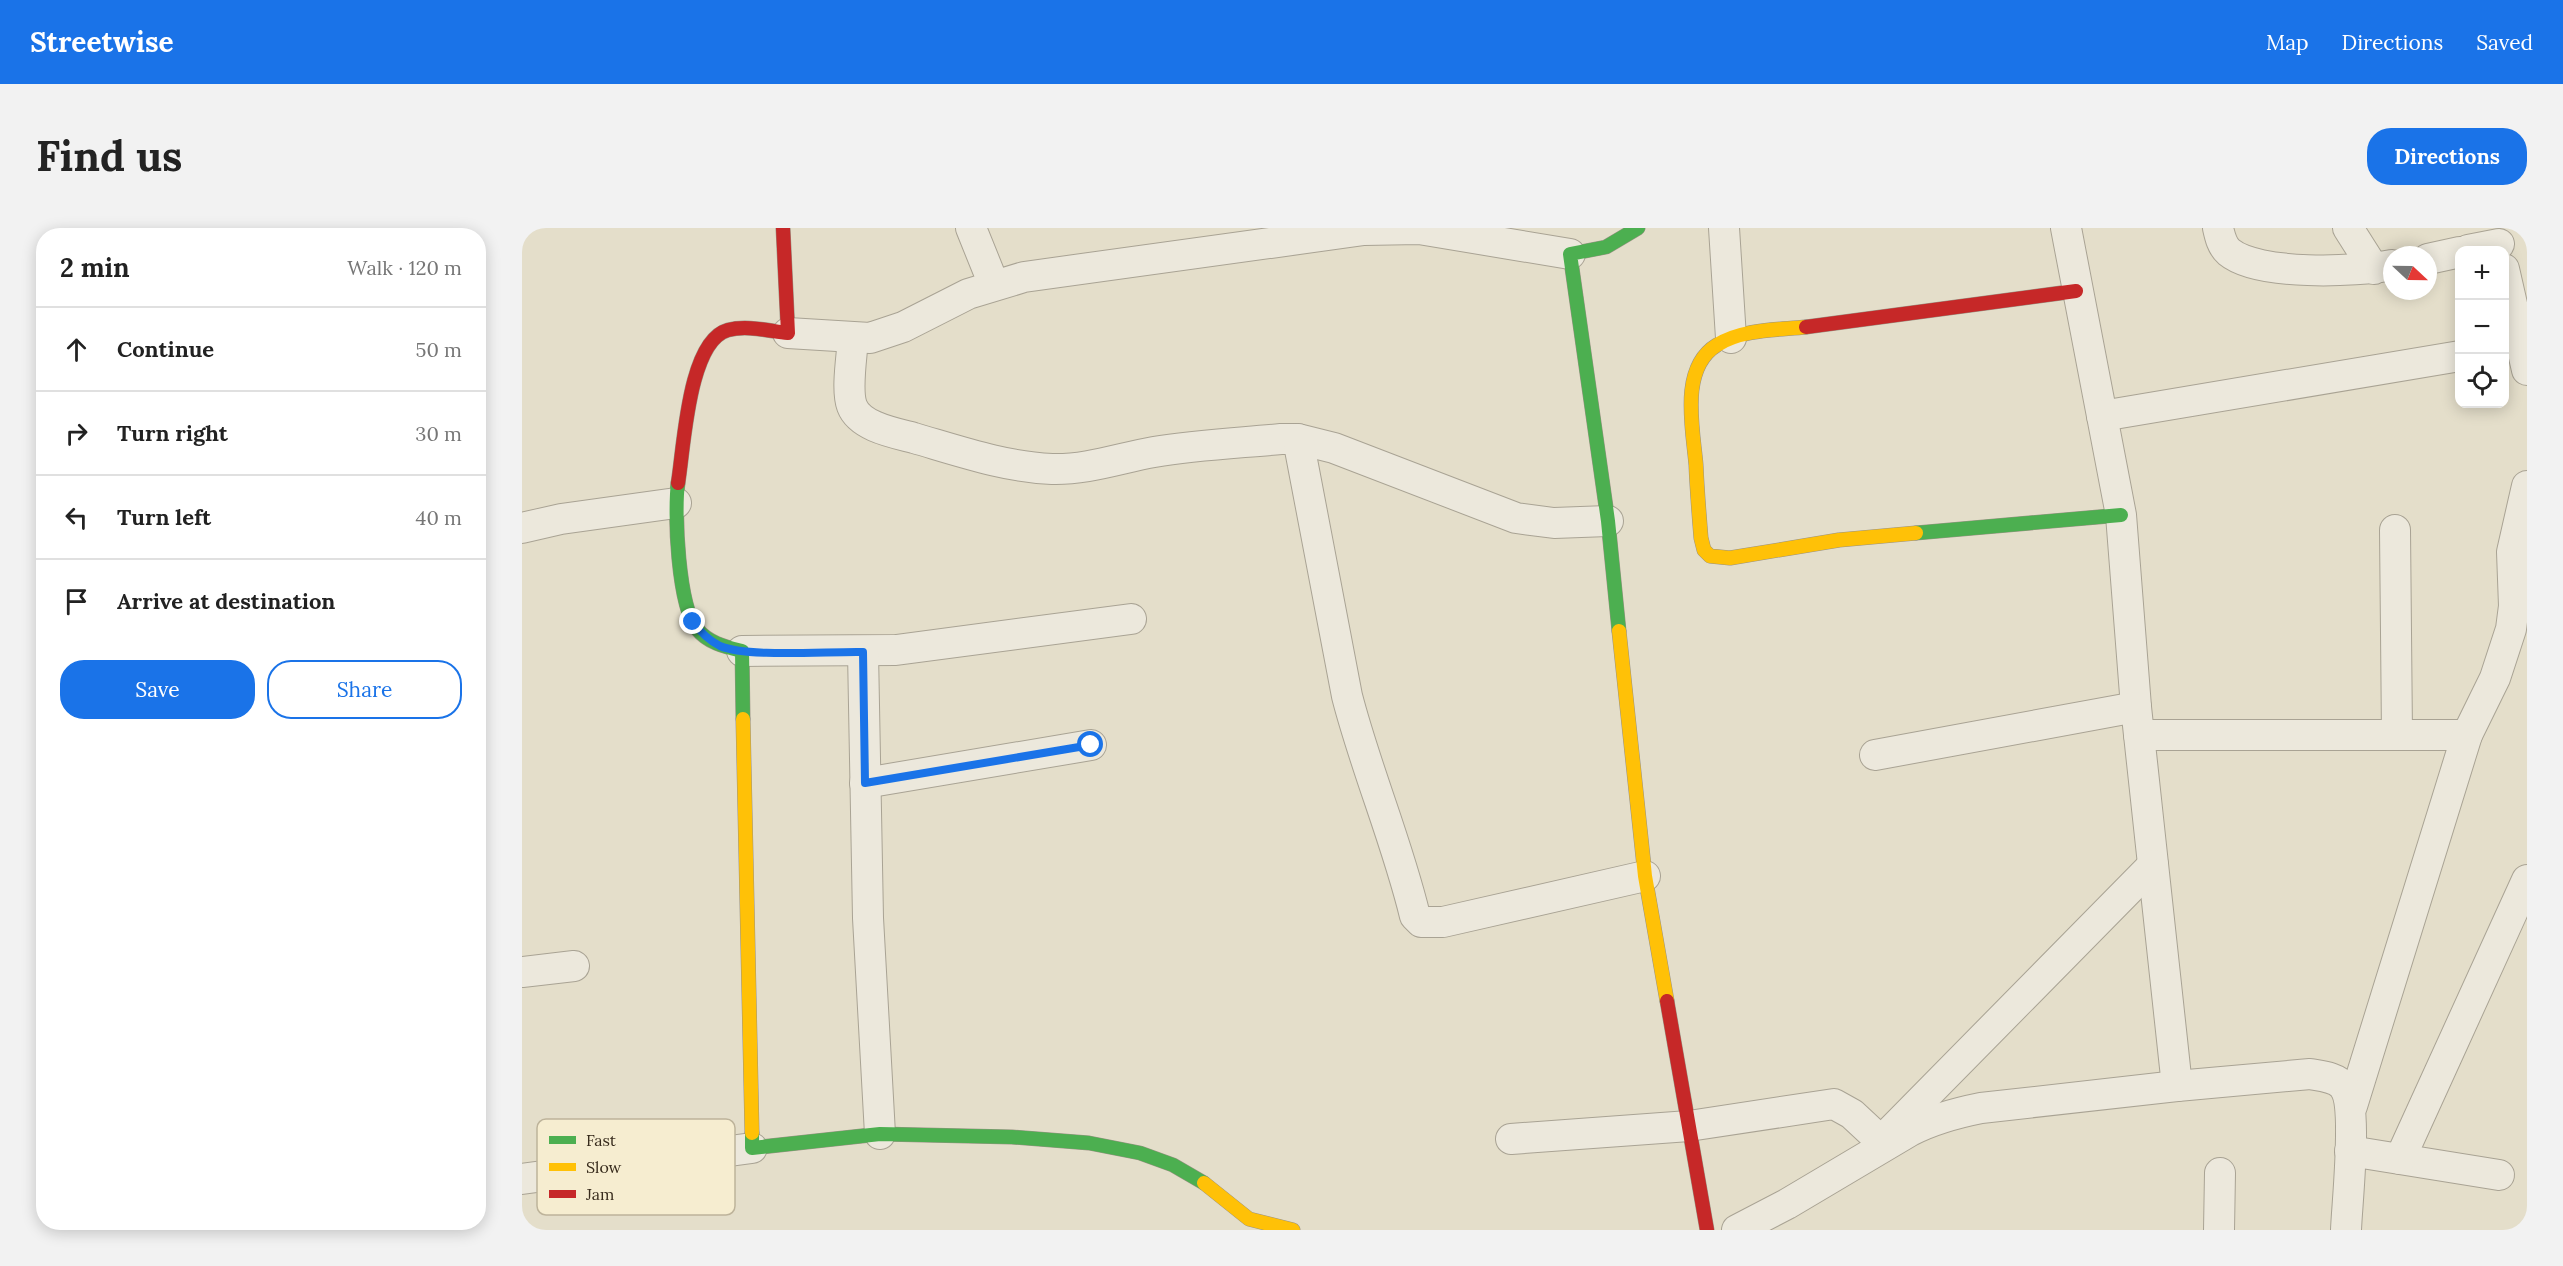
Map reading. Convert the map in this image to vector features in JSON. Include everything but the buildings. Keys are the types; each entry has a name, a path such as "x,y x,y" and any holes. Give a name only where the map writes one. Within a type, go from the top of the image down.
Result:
{"street":[{"path":"783,228 788,333"},
{"path":"971,228 994,285"},
{"path":"1131,620 939,646 863,652 742,651 722,646 705,637 693,622 686,602 676,503 692,389 699,364 708,345 722,332 736,329 870,338 903,327 968,294 1024,277 1364,230 1419,229 1570,254 1605,248 1623,240 1638,228"},
{"path":"1724,228 1731,338"},
{"path":"2066,228 2076,291 2121,515 2138,721 2177,1086"},
{"path":"2218,228 2221,241 2228,251 2238,258 2257,265 2280,268 2383,267"},
{"path":"2348,228 2383,267"},
{"path":"2437,257 2455,253"},
{"path":"1570,254 1608,520 1645,876 1707,1230"},
{"path":"2076,291 1721,340 1710,348 1702,359 1695,379 1691,403 1701,538 1704,550 1710,556 1730,558 1839,540 2121,515"},
{"path":"2508,300 2517,354"},
{"path":"853,338 850,397 852,407 860,417 899,434 994,460 1027,467 1070,469 1157,452 1298,439 1334,448 1516,518 1554,524 1608,520"},
{"path":"2102,416 2455,357"},
{"path":"1298,439 1347,696 1367,767 1398,856 1415,916 1421,922 1443,922 1645,876"},
{"path":"2346,1230 2352,1106 2467,735 2495,678 2511,629 2514,606 2512,552 2527,486"},
{"path":"522,528 561,519 676,503"},
{"path":"2395,530 2397,735"},
{"path":"742,651 752,1148"},
{"path":"863,652 868,918 880,1134"},
{"path":"1875,755 2138,721 2397,735 2467,735"},
{"path":"865,783 1091,745"},
{"path":"1875,1147 2153,865"},
{"path":"2400,1159 2527,880"},
{"path":"522,972 574,966"},
{"path":"1737,1230 1787,1204 1875,1147 1929,1121 1954,1113 2177,1086 2310,1074 2328,1077 2344,1086 2352,1106"},
{"path":"1511,1139 1689,1126 1833,1104 1844,1107 1875,1147"},
{"path":"735,1150 880,1134 1052,1139 1089,1143 1140,1153 1173,1165 1205,1184 1248,1225 1293,1230"},
{"path":"2349,1151 2499,1175"},
{"path":"2219,1230 2220,1173"},
{"path":"522,1179 537,1177"}],"traffic: fast":[{"path":"1619,631 1608,521 1570,254 1606,247 1638,228"},
{"path":"678,483 677,536 685,601 701,634 718,644 742,651 743,719"},
{"path":"1916,533 2121,515"},
{"path":"752,1133 752,1148 880,1134 1012,1137 1089,1143 1140,1153 1173,1165 1204,1183"}],"traffic: slow":[{"path":"1806,327 1760,331 1727,340 1705,355 1697,368 1691,400 1691,417 1701,538 1704,550 1710,556 1730,558 1839,540 1916,533"},
{"path":"1619,631 1645,876 1667,1001"},
{"path":"743,719 752,1133"},
{"path":"1204,1183 1249,1219 1293,1230"}],"traffic: jam":[{"path":"678,483 686,422 696,374 704,354 715,338 728,330 735,329 750,328 788,333 783,228"},
{"path":"1806,327 2076,291"},
{"path":"1667,1001 1707,1230"}],"route":[{"path":"693,622 705,637 722,646 742,651 863,652 865,783 1091,745"}]}
